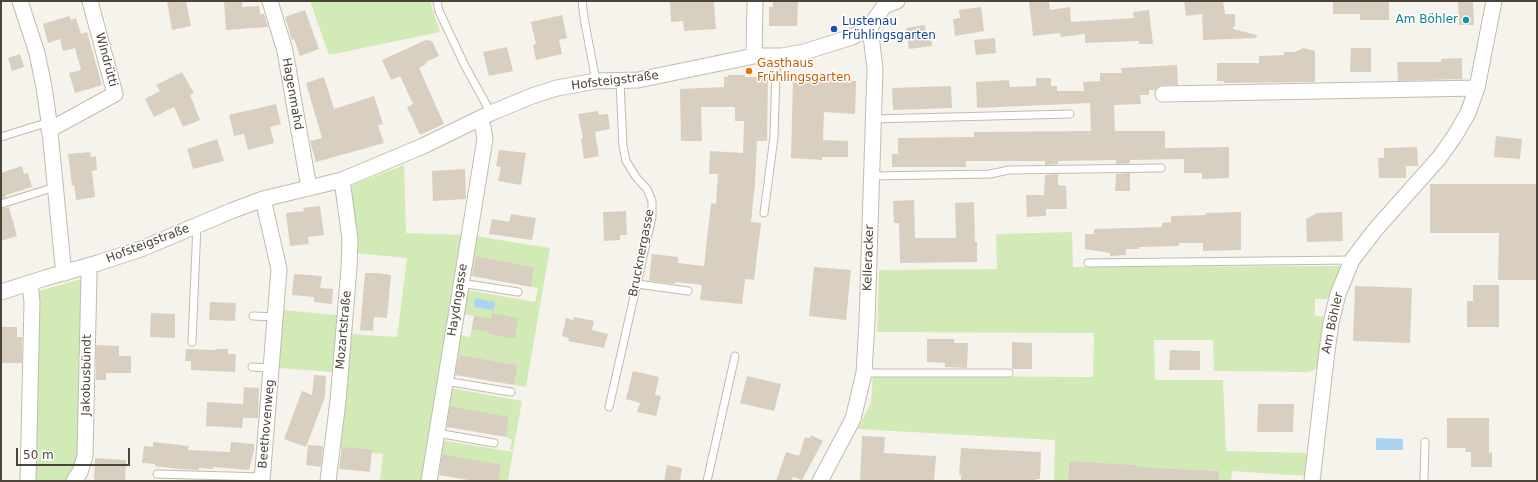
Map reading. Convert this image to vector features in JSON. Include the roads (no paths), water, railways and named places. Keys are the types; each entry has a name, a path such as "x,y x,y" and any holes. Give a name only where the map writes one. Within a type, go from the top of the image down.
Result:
{"street":[{"path":"20,1 36,53 44,88 65,273"},
{"name":"Windrütti","path":"49,126 115,94 90,1"},
{"name":"Hagenmahd","path":"270,1 285,51 309,188"},
{"path":"754,56 755,1"},
{"name":"Am Böhler","path":"1312,481 1326,351 1338,294 1352,260 1375,230 1439,158 1454,137 1468,113 1477,88 1494,1"},
{"name":"Hofsteigstraße","path":"1,292 30,282 87,267 140,249 197,224 263,199 342,180 423,146 485,116 532,96 557,88 596,81 638,80 754,56 782,56 826,45 852,37 870,27 888,3"},
{"name":"Kelleracker","path":"820,481 853,418 864,373 875,69 870,27"},
{"path":"1163,94 1477,88"},
{"name":"Haydngasse","path":"429,481 485,139 483,127 485,116"},
{"name":"Mozartstraße","path":"328,481 338,401 349,268 350,239 342,180"},
{"path":"263,199 279,269 271,368"},
{"name":"Jakobusbündt","path":"74,481 80,472 85,456 87,267"},
{"path":"28,481 32,302 30,282"},
{"name":"Beethovenweg","path":"262,479 271,368"}],"lane":[{"path":"437,1 439,11 465,66 485,116"},
{"path":"582,1 596,81"},
{"path":"764,213 774,137 776,70 774,56"},
{"name":"Brucknergasse","path":"609,407 652,217 652,201 647,189 636,177 626,161 623,146 620,81"},
{"path":"872,119 1070,114"},
{"path":"1,137 49,126"},
{"path":"871,176 990,174 1008,170 1161,168"},
{"path":"1,204 55,187"},
{"path":"192,342 197,224"},
{"path":"1088,263 1352,260"},
{"path":"461,283 518,292"},
{"path":"637,284 688,291"},
{"path":"253,316 276,317"},
{"path":"706,481 735,356"},
{"path":"252,367 271,368"},
{"path":"864,373 1009,372"},
{"path":"445,381 511,392"},
{"path":"437,433 494,443"},
{"path":"1424,481 1425,442"},
{"path":"157,474 262,479"}],"water":[{"path":"475,298 495,302 494,310 474,307"},
{"path":"1376,438 1403,439 1403,450 1376,450"}],"place":[{"name":"Am Böhler","path":"1466,20"},
{"name":"Lustenau Frühlingsgarten","path":"834,29"},
{"name":"Gasthaus Frühlingsgarten","path":"749,71"}]}
